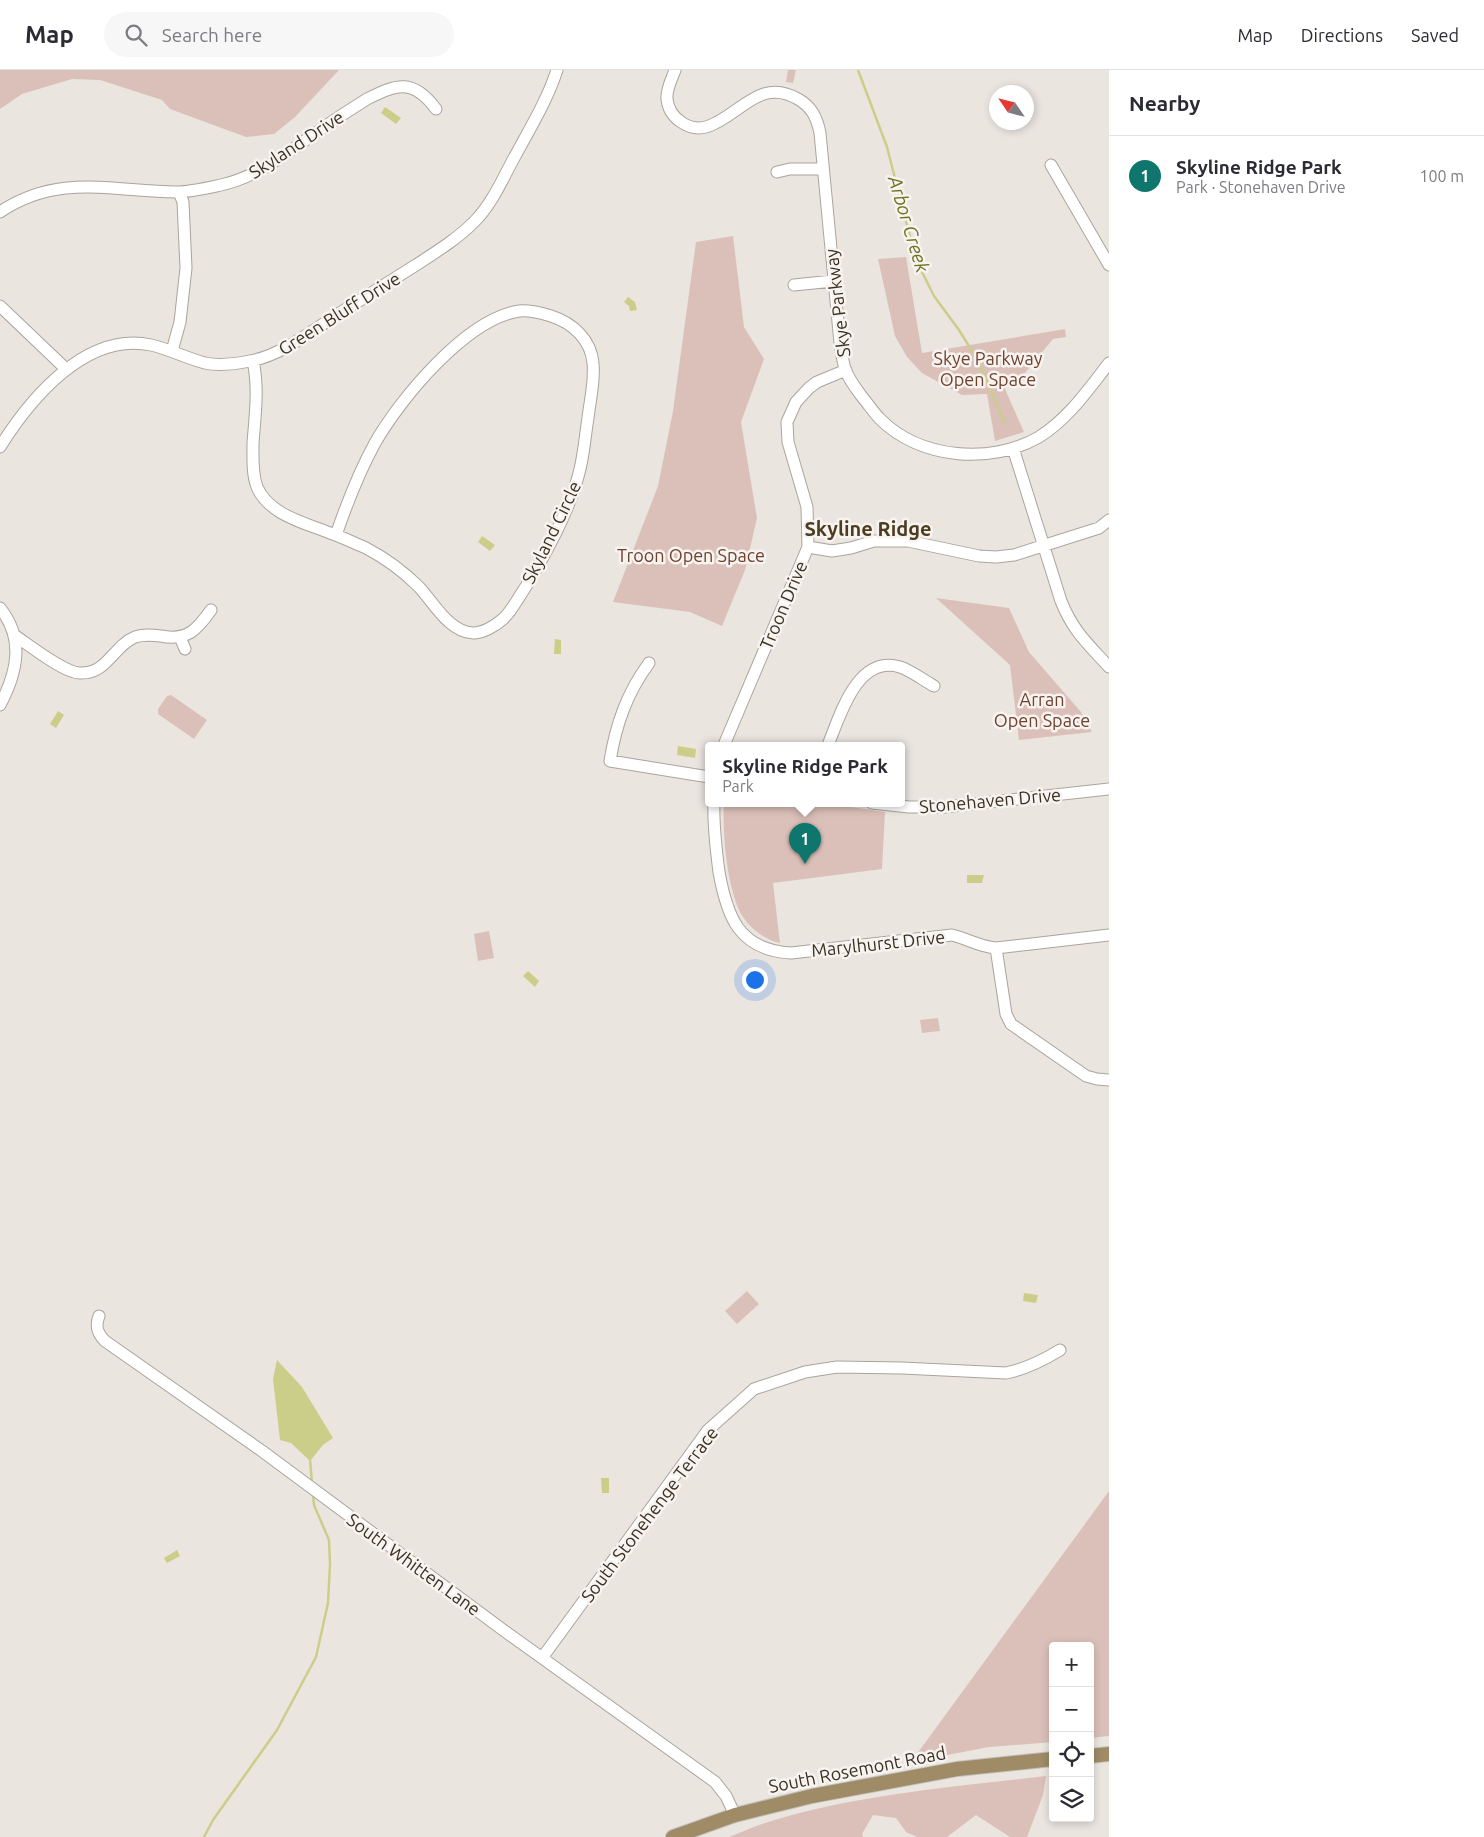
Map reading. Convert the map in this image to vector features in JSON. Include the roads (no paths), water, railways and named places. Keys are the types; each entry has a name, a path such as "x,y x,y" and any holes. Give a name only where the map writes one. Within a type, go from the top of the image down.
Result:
{"main road":[{"path":"1094,1756 1109,1754"},
{"name":"South Rosemont Road","path":"673,1837 735,1815 782,1802 917,1776 982,1766 1049,1759"}],"street":[{"name":"Green Bluff Drive","path":"0,447 26,408 66,369 100,351 128,343 148,345 172,351 210,364 253,361 289,346 435,252 471,225 493,198 533,123 557,70"},
{"name":"Skye Parkway","path":"675,70 667,93 668,104 676,118 691,127 699,128 712,124 744,103 766,94 782,92 806,104 815,116 818,124 823,169 840,343 846,370 860,394 880,419 897,432 920,444 945,452 984,454 1013,448 1039,436 1058,423 1109,363"},
{"name":"Skyland Drive","path":"0,212 22,198 69,187 89,186 117,190 179,192 222,185 268,166 352,108 384,90 401,87 417,89 426,96 436,109"},
{"path":"1051,165 1109,265"},
{"path":"778,172 790,169 823,169"},
{"path":"172,351 180,322 186,268 183,202 179,192"},
{"path":"794,284 833,281"},
{"path":"0,306 66,369"},
{"name":"Skyland Circle","path":"253,361 257,392 253,456 254,475 256,486 267,502 287,516 336,535 388,561 419,587 443,615 461,630 471,633 481,632 503,619 544,556 562,518 579,473 593,376 591,353 584,338 572,326 559,319 532,311 521,311 491,321 460,343 421,380 398,407 384,428 358,478 336,535"},
{"name":"Troon Drive","path":"725,742 808,546 807,507 788,442 788,422 796,402 809,388 817,382 846,370"},
{"path":"1013,448 1068,618 1089,648 1107,660"},
{"path":"808,546 832,551 874,541 909,541 986,557 1014,555 1098,528 1109,520"},
{"path":"0,608 14,635 17,646 15,670 0,705"},
{"path":"14,635 59,664 73,672 80,673 97,670 107,663 119,648 133,638 148,635 171,638 180,637 194,630 211,610"},
{"path":"180,637 185,649"},
{"path":"649,663 631,690 622,711 613,740 610,761 705,776"},
{"path":"829,742 852,690 862,676 869,671 877,667 898,666 934,686"},
{"name":"Stonehaven Drive","path":"905,807 945,807 1109,789"},
{"name":"Marylhurst Drive","path":"714,807 713,825 722,888 729,915 742,933 753,942 772,952 794,953 945,935 963,938 984,947 996,948 1109,935"},
{"path":"996,948 1006,1014 1011,1024 1086,1076 1109,1080"},
{"name":"South Whitten Lane","path":"99,1316 96,1327 99,1335 105,1342 262,1451 542,1658 715,1782 726,1796 735,1815"},
{"name":"South Stonehenge Terrace","path":"542,1658 708,1430 754,1389 804,1372 837,1367 1006,1373 1038,1363 1060,1350"}],"waterway":[{"name":"Arbor Creek","path":"858,70 887,147 916,260 934,296 977,359 1005,423"},
{"path":"310,1459 312,1484"},
{"path":"204,1837 213,1820 277,1730 316,1657 328,1603 330,1564 329,1540 314,1505 313,1494"}],"place":[{"name":"Skyline Ridge Park","path":"805,864"}],"district":[{"name":"Skyline Ridge","path":"868,528"}],"park label":[{"name":"Skye Parkway Open Space","path":"988,368"},
{"name":"Troon Open Space","path":"691,555"},
{"name":"Arran Open Space","path":"1042,709"}]}
